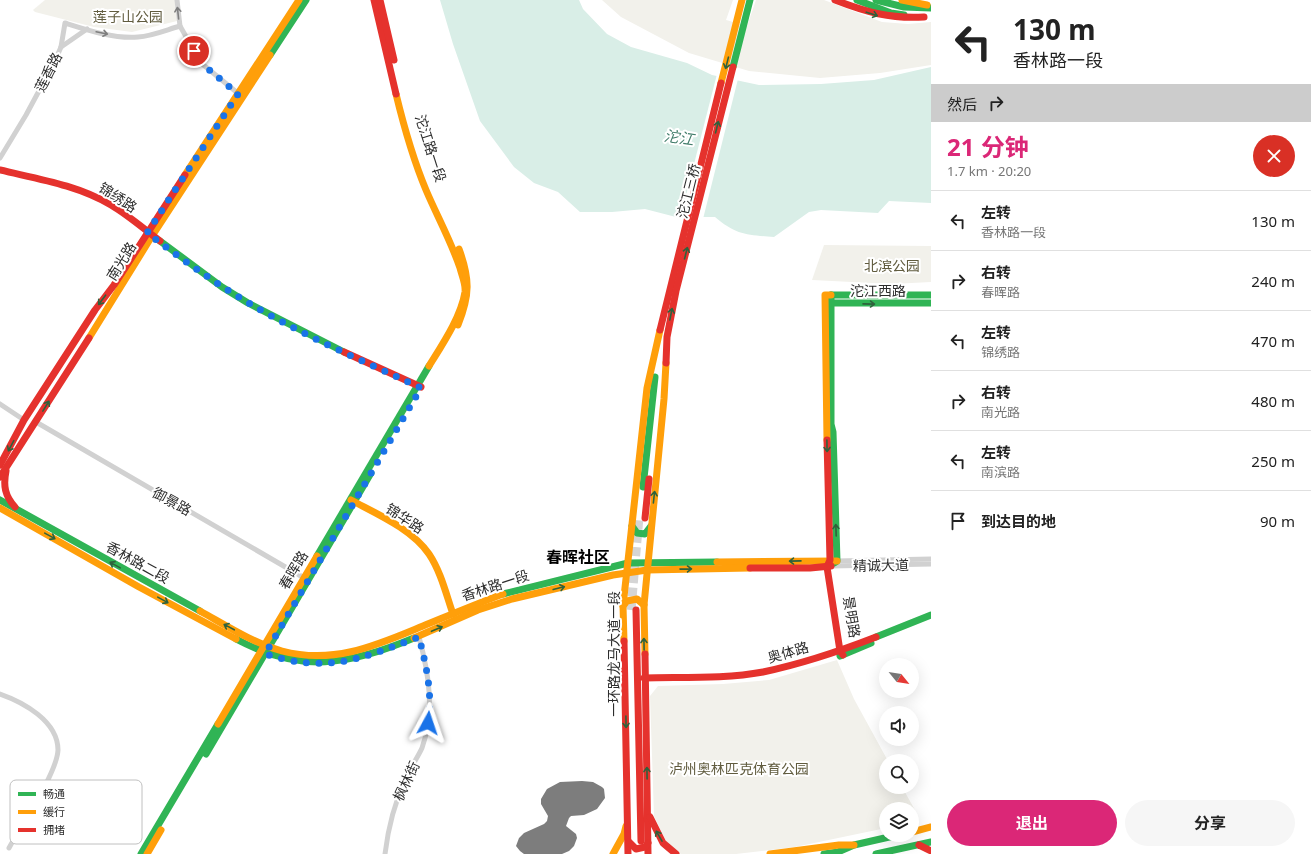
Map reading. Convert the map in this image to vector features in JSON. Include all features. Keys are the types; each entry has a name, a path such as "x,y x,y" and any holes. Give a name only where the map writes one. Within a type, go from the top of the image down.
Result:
{"main road":[{"name":"南光路","path":"241,96 299,0"},
{"name":"南光路","path":"0,477 3,463 24,420 94,310 114,285 149,234 306,0"},
{"name":"沱江路一段","path":"374,0 407,138 426,190 453,246 462,271 466,298"},
{"name":"沱江路一段","path":"380,0 411,136 431,189 467,269 469,280 466,298"},
{"path":"739,26 741,0"},
{"path":"739,26 751,0"},
{"path":"835,0 880,16 901,19 927,16"},
{"path":"857,0 890,13 927,16"},
{"path":"876,0 895,6 919,9 931,7"},
{"path":"902,0 931,7"},
{"name":"沱江三桥","path":"673,290 739,26"},
{"name":"锦绣路","path":"0,170 66,185 110,205 222,287 248,303 335,348 419,387"},
{"name":"南光路","path":"3,463 36,422 149,234"},
{"name":"一环路龙马大道一段","path":"628,854 635,841 628,813 623,606 647,388 664,336 673,290"},
{"name":"沱江西路","path":"828,299 931,295"},
{"name":"春晖路","path":"141,854 419,387 457,328 466,298"},
{"name":"沱江西路","path":"828,299 931,303"},
{"name":"景明路","path":"828,299 831,424 833,432 831,564 843,651"},
{"path":"642,517 664,336"},
{"name":"一环路龙马大道一段","path":"648,854 644,605 664,399 664,336"},
{"path":"3,463 5,491 18,514"},
{"name":"香林路二段","path":"0,500 18,514 139,587 262,652"},
{"name":"锦华路","path":"351,501 412,537 424,546 433,560 451,614"},
{"name":"香林路二段","path":"0,508 18,514 266,646"},
{"path":"0,514 18,514"},
{"path":"632,526 637,533 641,534 645,534 651,526"},
{"name":"香林路一段","path":"266,646 292,654 313,656 350,653 390,640 451,614 504,594 628,563 647,566 831,564"},
{"name":"香林路一段","path":"262,652 292,662 314,664 335,663 363,657 419,637 510,599 647,566"},
{"path":"623,606 627,601 637,599 644,605"},
{"path":"634,610 636,849 645,847 648,843"},
{"name":"奥体路","path":"843,651 931,615"},
{"name":"奥体路","path":"645,680 721,681 753,679 843,651 931,619"},
{"name":"春晖路","path":"147,854 262,652"},
{"path":"648,812 660,838 667,847 676,854"},
{"path":"613,854 624,834 628,813"},
{"path":"919,830 931,827"},
{"path":"824,854 838,852 854,845 879,839"},
{"path":"876,854 931,842"},
{"path":"770,854 839,845 854,845"},
{"path":"919,845 931,851"}],"street":[{"path":"177,0 180,26 201,63 241,96"},
{"name":"莲香路","path":"0,158 26,115 61,47 64,23 110,34 138,37 180,26"},
{"path":"61,47 87,29"},
{"path":"0,404 24,420"},
{"name":"御景路","path":"36,422 306,579"},
{"name":"精诚大道","path":"831,564 931,559"},
{"name":"精诚大道","path":"831,564 931,564"},
{"name":"枫林街","path":"384,854 392,813 405,779 421,749 429,714 430,694 427,668 419,637"},
{"path":"0,694 15,699 45,721 56,738 58,750 56,760 47,780"},
{"path":"9,848 11,844"}],"green space":[{"name":"莲子山公园","path":"45,0 175,0 177,21 132,32 94,27 35,12 33,10"},
{"path":"602,0 733,0 726,20 747,26 756,0 824,0 882,22 908,24 931,22 931,65 880,73 820,78 749,71 689,53 621,17"},
{"name":"北滨公园","path":"824,245 931,246 931,282 892,284 812,280"},
{"name":"泸州奥林匹克体育公园","path":"837,660 854,699 884,754 879,754 879,794 906,794 910,802 879,802 879,829 795,847 736,854 681,854 668,845 654,816 650,696 658,686 723,684 769,680"}],"water":[{"name":"沱江","path":"440,0 579,0 583,9 607,34 631,47 687,63 712,75 759,85 821,84 874,80 931,67 931,203 889,201 878,213 821,210 809,212 774,237 749,235 736,231 715,217 676,217 645,209 612,212 580,212 558,192 534,183 514,167 480,121 453,44"}],"pier":[{"path":"717,74 738,79 703,219 680,219"}],"building":[{"path":"560,782 593,782 602,787 604,789 605,798 597,809 584,815 571,816 569,818 566,826 576,834 577,838 574,846 569,851 562,854 524,854 520,851 516,846 519,838 524,833 544,824 547,821 548,816 541,804 541,799 547,789"}],"tunnel":[{"path":"631,610 639,517"}],"traffic: fast":[{"path":"270,55 306,0"},
{"path":"733,67 750,0"},
{"path":"857,0 891,13 904,15"},
{"path":"876,0 904,7 931,8"},
{"path":"160,241 222,287 248,303 344,352"},
{"path":"831,295 831,424 833,432 837,561 834,563"},
{"path":"831,295 931,295"},
{"path":"827,303 931,303"},
{"path":"317,556 429,366"},
{"path":"643,487 655,377"},
{"path":"206,754 371,473"},
{"path":"0,500 200,611"},
{"path":"632,526 637,533 645,534 651,526"},
{"path":"503,594 628,563 717,562"},
{"path":"876,637 931,615"},
{"path":"236,639 260,650 282,657 304,661 325,662 368,654 414,638"},
{"path":"840,656 871,643"},
{"path":"141,854 218,724"},
{"path":"824,854 838,852 854,845 879,839"},
{"path":"876,854 931,842"}],"traffic: slow":[{"path":"185,175 299,0"},
{"path":"721,83 742,0"},
{"path":"902,0 927,5"},
{"path":"89,338 152,236 270,55"},
{"path":"396,94 417,167 452,248 465,286 460,311 429,366"},
{"path":"458,325 465,305 467,287 467,278 459,249"},
{"path":"827,440 825,295 831,295"},
{"path":"624,641 623,606 647,388 660,330"},
{"path":"645,654 644,605 664,399 666,363"},
{"path":"351,500 393,523 422,545 437,568 453,614"},
{"path":"0,508 139,587 236,639"},
{"path":"218,724 317,556"},
{"path":"717,562 837,561"},
{"path":"414,638 478,610 512,599 613,575 647,570 750,568"},
{"path":"200,611 240,634 271,648 301,655 320,656 355,651 372,646 503,594"},
{"path":"623,606 627,601 637,599 644,605"},
{"path":"613,854 624,834 626,826"},
{"path":"919,830 931,827"},
{"path":"147,854 161,830"},
{"path":"770,854 839,845 854,845"}],"traffic: jam":[{"path":"374,0 396,94"},
{"path":"380,0 394,60"},
{"path":"835,0 878,14 900,17 924,17"},
{"path":"666,363 667,337 676,291 733,67"},
{"path":"660,330 721,83"},
{"path":"0,170 57,183 85,192 124,213 160,241"},
{"path":"0,465 24,420 185,175"},
{"path":"0,477 89,338"},
{"path":"344,352 421,387"},
{"path":"827,440 830,560 827,567 840,651 843,655"},
{"path":"6,471 5,481 7,495 15,507"},
{"path":"645,518 649,479"},
{"path":"750,568 810,568 831,566"},
{"path":"636,610 641,841"},
{"path":"644,678 719,677 763,672 820,657 876,637"},
{"path":"624,641 628,854"},
{"path":"645,654 648,854"},
{"path":"650,817 663,843 676,854"},
{"path":"629,842 636,849 645,847 648,843"},
{"path":"919,845 931,851"}],"district":[{"name":"春晖社区","path":"578,557"}],"route":[{"path":"194,51 201,63 238,94 147,233 222,287 248,303 335,348 421,388 265,654 292,662 314,664 346,662 419,637 427,668 430,694 428,723"}]}
